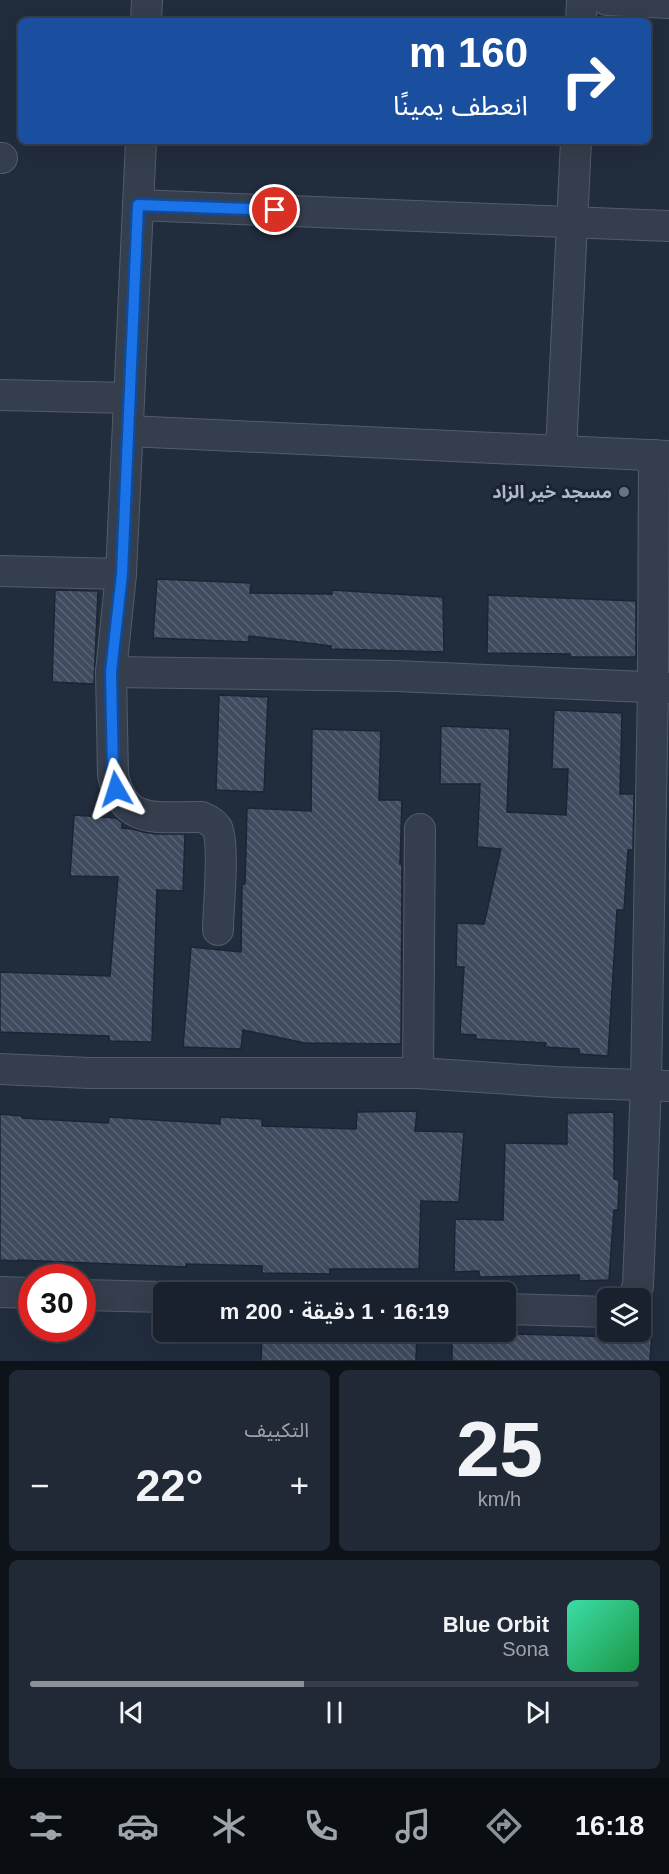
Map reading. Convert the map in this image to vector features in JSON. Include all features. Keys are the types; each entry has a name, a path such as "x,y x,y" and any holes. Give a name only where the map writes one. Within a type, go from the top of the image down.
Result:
{"street":[{"path":"146,18 147,0"},
{"path":"581,18 582,0"},
{"path":"607,0 669,3"},
{"path":"141,144 122,574 111,672 113,775 122,801 131,810 141,815 202,817 216,826 220,844 218,930"},
{"path":"561,451 576,144"},
{"path":"138,205 669,226"},
{"path":"0,395 129,398"},
{"path":"128,431 662,456 658,1085 637,1288"},
{"path":"0,571 122,574"},
{"path":"111,672 396,676 661,687"},
{"path":"418,1073 420,829"},
{"path":"0,1069 89,1073 418,1073 554,1082 658,1085"},
{"path":"0,1292 18,1293"},
{"path":"96,1295 153,1297"},
{"path":"516,1309 597,1312"}],"building":[{"path":"157,579 251,583 250,593 332,594 332,590 443,597 444,652 331,649 331,646 249,636 249,642 153,638"},
{"path":"55,590 98,591 94,684 52,682"},
{"path":"488,595 636,601 636,657 487,653"},
{"path":"219,695 268,697 264,792 216,790"},
{"path":"554,710 622,713 620,794 634,794 633,850 628,850 624,910 617,910 608,1056 579,1054 579,1049 545,1047 546,1043 475,1039 476,1035 460,1034 464,967 456,967 457,923 484,924 501,849 477,847 480,784 440,784 441,726 510,729 507,812 566,815 568,769 552,769"},
{"path":"312,729 381,731 379,800 402,800 401,1044 305,1043 243,1030 241,1049 183,1047 191,947 241,952 242,884 245,884 247,808 311,811"},
{"path":"74,815 116,818 122,823 122,828 143,832 185,834 183,891 157,890 152,1042 109,1041 109,1036 0,1032 0,972 110,976 118,877 70,876"},
{"path":"417,1111 415,1131 464,1132 459,1202 421,1201 419,1269 330,1269 330,1274 262,1273 262,1266 186,1264 186,1267 0,1260 0,1114 22,1116 22,1118 108,1123 109,1117 220,1124 220,1117 262,1119 262,1126 356,1129 357,1112"},
{"path":"614,1112 614,1179 619,1180 618,1210 614,1210 609,1280 579,1281 579,1275 479,1277 479,1271 454,1272 455,1219 503,1220 505,1143 567,1144 567,1113"},
{"path":"652,1332 650,1361 452,1361 452,1342 516,1342 516,1334 597,1336 597,1342 651,1342"},
{"path":"262,1342 417,1342 416,1361 261,1361"}],"place":[{"name":"مسجد خير الزاد","path":"624,492"}],"route":[{"path":"116,789 113,775 111,672 122,574 138,205 275,210"}]}
